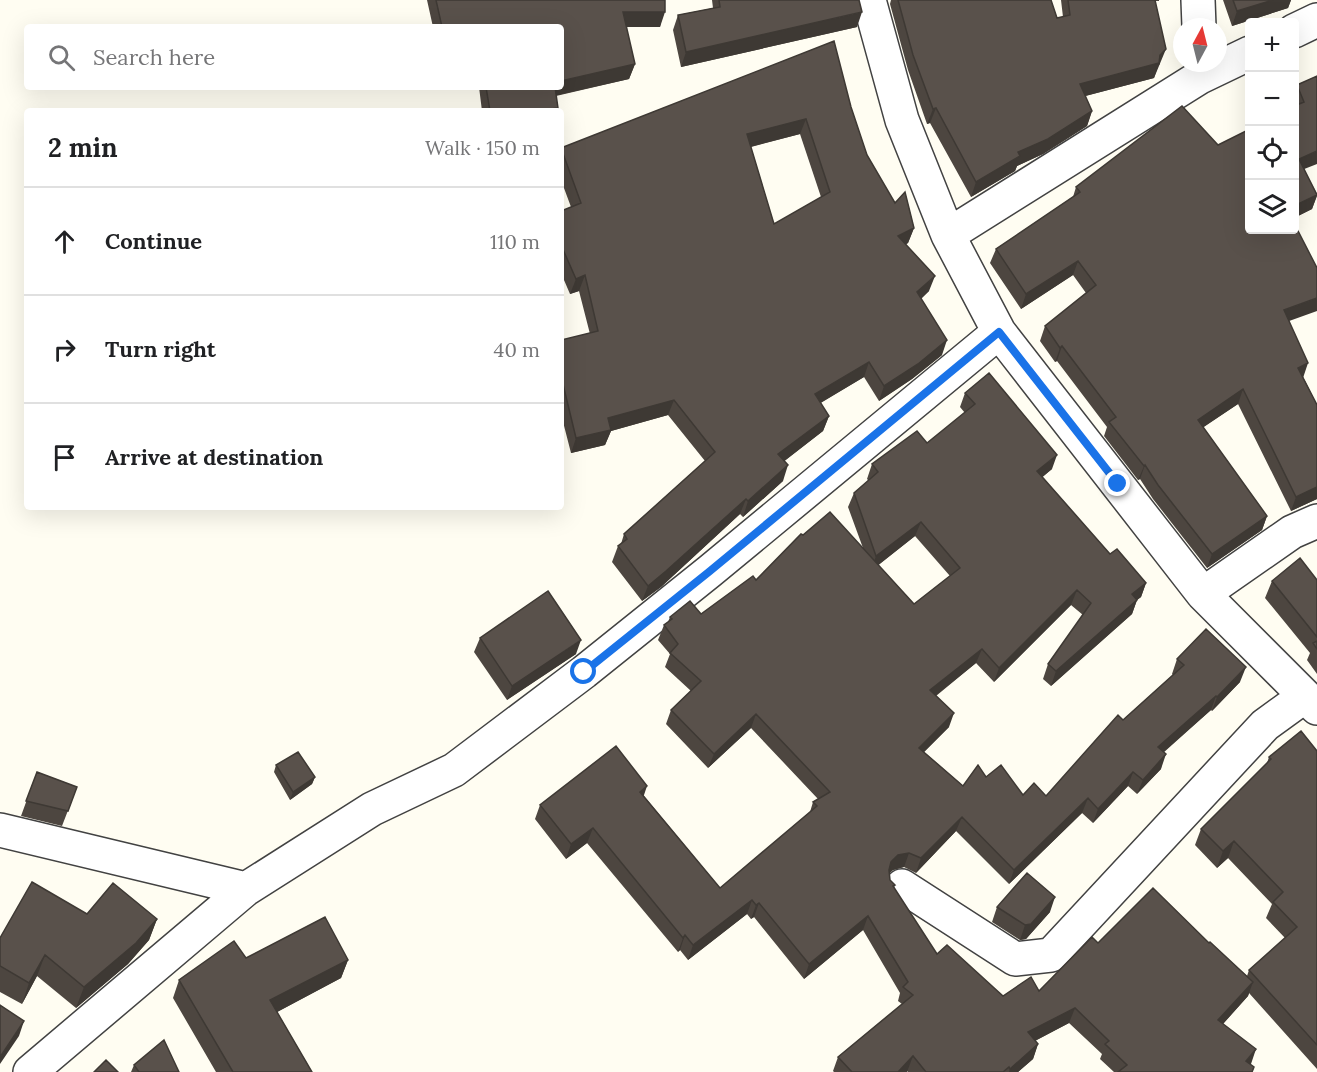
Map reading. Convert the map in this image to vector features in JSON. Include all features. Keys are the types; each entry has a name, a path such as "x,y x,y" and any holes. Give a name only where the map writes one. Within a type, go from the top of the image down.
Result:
{"street":[{"path":"869,0 902,120 948,235 999,332 1203,594 1311,702 1265,725 1051,955 1016,959 902,886"},
{"path":"1198,0 1199,18"},
{"path":"1299,29 1317,20"},
{"path":"1227,61 1245,55"},
{"path":"948,235 1197,72"},
{"path":"30,1072 246,889 372,809 454,770 584,672 999,332"},
{"path":"1203,594 1292,532 1317,521"},
{"path":"0,830 246,889"}],"building":[{"path":"436,0 665,0 665,12 623,12 635,64 564,80 564,24 441,24"},
{"path":"719,0 859,0 862,12 686,52 678,15 720,7"},
{"path":"898,0 1051,0 1057,18 1070,15 1068,0 1155,0 1166,49 1160,55 1159,63 1080,84 1092,111 1048,139 1018,152 1020,156 976,182 936,108 933,109 913,55"},
{"path":"1233,0 1273,0 1237,11"},
{"path":"834,41 851,107 867,155 895,203 905,192 914,228 898,236 935,276 917,292 947,340 918,364 884,386 869,362 815,394 829,416 778,454 788,465 648,586 618,546 627,539 624,534 715,452 674,400 608,418 611,430 576,438 564,388 564,339 598,331 585,275 576,279 564,252 564,210 581,203 564,156 564,147","holes":["806,119 830,192 774,224 747,134"]},
{"path":"1317,76 1317,151 1299,159 1299,104 1304,102 1299,84"},
{"path":"486,90 555,90 558,108 490,108"},
{"path":"1182,106 1218,145 1245,132 1245,234 1299,233 1317,268 1317,298 1284,310 1308,363 1298,368 1317,405 1317,487 1296,497 1243,389 1198,420 1267,516 1212,554 1145,465 1109,422 1116,417 1045,326 1096,285 1078,261 1026,294 996,249 1080,192 1076,187"},
{"path":"1299,159 1317,195 1299,204"},
{"path":"989,373 1057,455 1037,471 1110,554 1117,549 1146,583 1132,594 1137,600 1056,671 1048,664 1091,603 1077,590 999,668 982,649 930,690 954,713 919,748 963,786 978,765 986,777 1001,765 1023,795 1034,783 1046,796 1118,715 1123,720 1184,665 1177,659 1206,629 1246,667 1217,697 1158,747 1166,754 1143,780 1133,772 1098,809 1088,798 1014,870 962,817 921,858 909,853 898,855 891,862 890,880 937,954 947,945 1003,996 1031,977 1039,991 1092,937 1098,943 1153,888 1253,982 1218,1020 1256,1049 1246,1061 1254,1067 1252,1072 1118,1072 1127,1065 1105,1044 1109,1041 1075,1008 1028,1032 1038,1044 1010,1069 1009,1067 1003,1072 926,1072 913,1056 898,1072 852,1072 838,1057 913,995 903,987 908,982 868,916 809,964 759,903 756,905 752,900 693,945 685,935 683,938 593,828 571,844 540,805 616,746 647,786 640,792 720,888 817,806 813,802 830,792 756,714 714,754 671,710 701,681 670,653 678,644 664,625 672,619 670,617 690,601 701,614 753,576 756,580 801,534 803,535 830,512 914,604 960,568 921,522 876,556 854,493 878,472 872,464 917,431 927,443 975,404 965,393"},
{"path":"1300,558 1317,580 1317,637 1272,581"},
{"path":"548,591 581,640 512,686 480,638"},
{"path":"1301,731 1317,751 1317,1045 1249,970 1297,927 1273,902 1283,892 1234,841 1223,851 1201,829 1271,759 1269,757"},
{"path":"298,752 315,777 293,792 276,765"},
{"path":"37,772 77,787 68,811 26,801"},
{"path":"1027,873 1055,897 1031,924 1025,925 997,907"},
{"path":"32,882 87,914 113,883 157,919 136,943 84,987 45,955 29,983 0,966 0,938"},
{"path":"325,917 348,960 270,1000 312,1072 233,1072 179,980 234,941 246,958"},
{"path":"0,1005 24,1021 0,1057"},
{"path":"164,1040 179,1072 139,1072 134,1065"},
{"path":"106,1060 118,1072 94,1072"}],"route":[{"path":"584,672 999,332 1118,484"}]}
